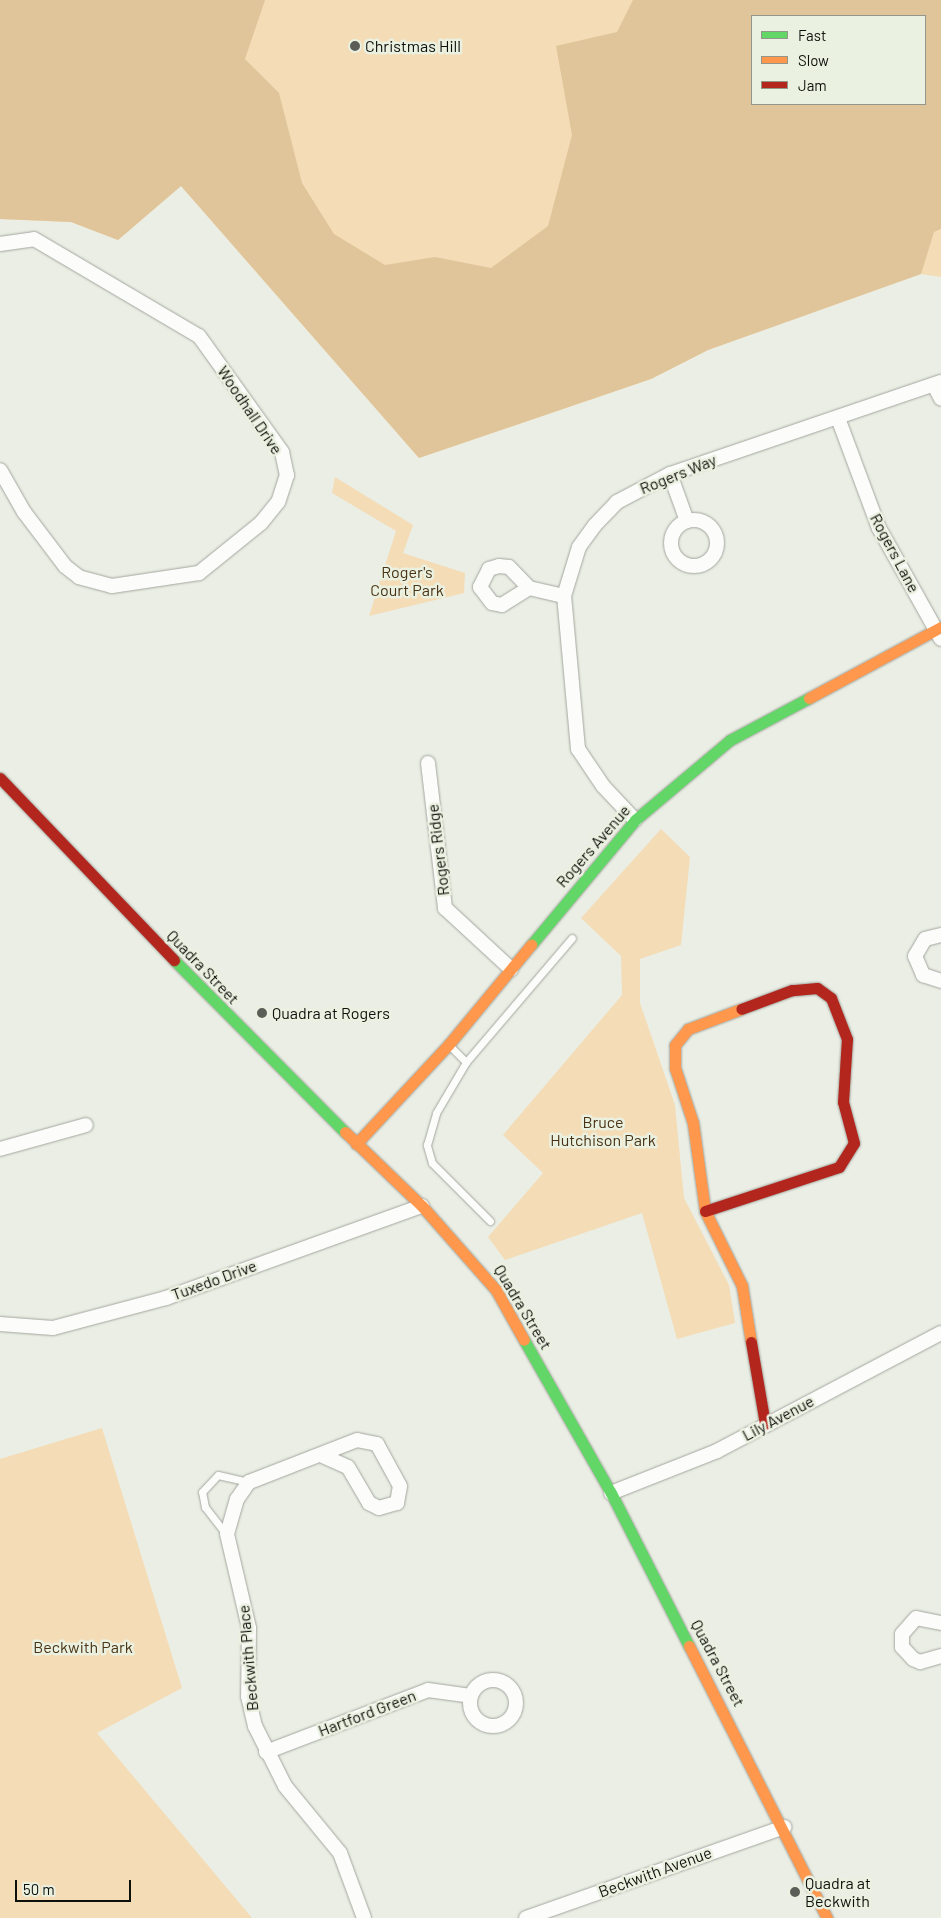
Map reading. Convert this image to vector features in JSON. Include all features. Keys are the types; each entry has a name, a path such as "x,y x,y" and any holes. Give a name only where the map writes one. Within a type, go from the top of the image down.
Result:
{"street":[{"name":"Woodhall Drive","path":"0,244 34,239 199,336 282,452 287,475 278,502 261,523 200,573 112,586 79,577 65,566 24,512 0,470"},
{"name":"Rogers Way","path":"635,820 603,786 578,749 564,596 579,547 594,525 617,502 670,474 838,418 939,389"},
{"name":"Rogers Lane","path":"838,418 879,528 940,632"},
{"path":"670,474 687,521"},
{"path":"529,588 564,596"},
{"name":"Rogers Avenue","path":"356,1144 449,1044 635,820 730,740 940,632"},
{"name":"Rogers Ridge","path":"428,763 445,908 511,968"},
{"name":"Quadra Street","path":"0,778 215,1004 356,1144 422,1206 496,1290 611,1493 784,1827 827,1918"},
{"path":"941,935 925,939 915,956 923,975 941,981"},
{"path":"705,1211 839,1167 854,1143 843,1102 847,1038 832,998 817,988 792,990 688,1029 675,1045 676,1068 693,1123 705,1211 742,1286 765,1424"},
{"path":"0,1149 86,1125"},
{"name":"Tuxedo Drive","path":"0,1324 53,1328 166,1298 422,1206"},
{"name":"Lily Avenue","path":"611,1493 717,1451 765,1424 941,1333"},
{"path":"249,1482 323,1456 357,1440 377,1444 400,1486 397,1503 379,1508 369,1503 348,1467 323,1456"},
{"name":"Beckwith Place","path":"249,1482 237,1499 227,1534 249,1628 248,1696 266,1752 285,1786 340,1852 364,1918"},
{"path":"941,1623 916,1618 902,1634 902,1647 913,1659 920,1662 941,1656"},
{"name":"Hartford Green","path":"266,1752 428,1690 470,1696"},
{"name":"Beckwith Avenue","path":"526,1918 784,1827"}],"lane":[{"path":"490,1221 432,1162 427,1144 436,1113 466,1062 572,938"},
{"path":"449,1044 466,1062"},
{"path":"227,1534 205,1507 202,1492 218,1475 249,1482"}],"green space":[{"path":"0,0 941,0 941,277 921,274 708,350 651,379 419,458 181,186 118,240 71,222 0,219"},
{"name":"Roger's Court Park","path":"335,477 413,525 403,553 465,573 464,593 369,616 396,531 332,493"},
{"name":"Bruce Hutchison Park","path":"661,829 690,857 681,945 640,959 640,1003 675,1105 684,1198 729,1285 735,1323 677,1339 642,1213 505,1260 488,1237 543,1173 503,1135 622,995 621,956 581,918"},
{"name":"Beckwith Park","path":"102,1428 182,1688 97,1733 252,1918 0,1918 0,1459"}],"shaded area":[{"path":"0,0 265,0 245,59 279,93 302,183 334,234 385,265 435,257 491,268 548,226 572,135 556,46 617,32 633,0 941,0 941,229 934,232 921,274 708,350 651,379 419,458 181,186 118,240 71,222 0,219"}],"traffic: fast":[{"path":"531,945 635,820 730,740 809,698"},
{"path":"174,960 345,1132"},
{"path":"524,1340 611,1493 689,1646"}],"traffic: slow":[{"path":"809,698 941,627"},
{"path":"356,1144 449,1044 531,945"},
{"path":"741,1009 688,1029 675,1045 675,1068 693,1123 705,1211 742,1286 751,1342"},
{"path":"345,1132 422,1206 496,1290 524,1340"},
{"path":"689,1646 827,1918"}],"traffic: jam":[{"path":"0,778 174,960"},
{"path":"705,1211 839,1167 854,1143 843,1102 847,1039 831,998 817,988 792,990 741,1009"},
{"path":"751,1342 765,1424"}],"place":[{"name":"Christmas Hill","path":"355,46"},
{"name":"Quadra at Rogers","path":"262,1013"},
{"name":"Quadra at Beckwith","path":"795,1892"}]}
